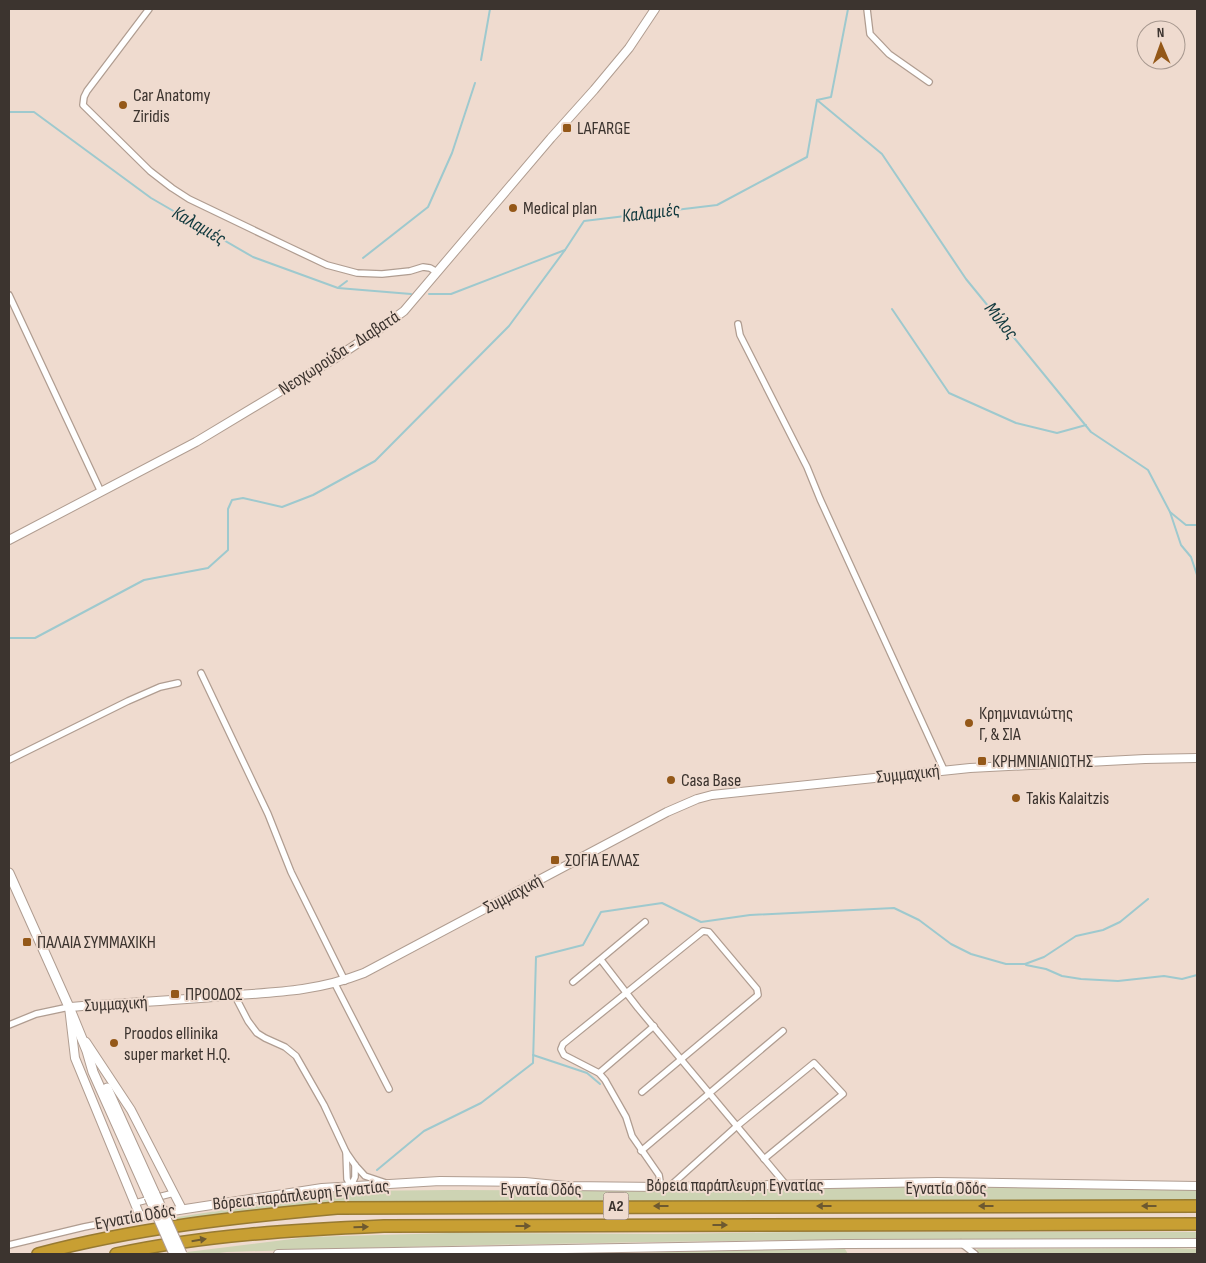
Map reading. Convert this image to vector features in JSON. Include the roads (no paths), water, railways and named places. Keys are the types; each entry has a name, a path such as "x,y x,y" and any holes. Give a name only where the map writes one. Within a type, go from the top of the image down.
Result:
{"highway":[{"name":"Εγνατία Οδός","path":"38,1254 118,1236 199,1223 336,1208 1197,1206"},
{"name":"Εγνατία Οδός","path":"116,1254 204,1239 283,1231 384,1226 1197,1224"}],"main road":[{"path":"9,873 87,1051 93,1072 182,1254"},
{"path":"152,1195 174,1254"}],"street":[{"path":"149,9 87,91 84,97 84,105 150,171 189,199 335,268 365,274 410,271 423,267 437,272"},
{"name":"Νεοχωρούδα - Διαβατά","path":"9,540 196,442 334,359 373,334 404,310 606,76 629,48 655,9"},
{"path":"867,9 870,34 888,54 929,82"},
{"path":"9,295 101,492"},
{"path":"738,324 740,335 807,467 944,770"},
{"path":"201,673 268,814 291,872 345,981"},
{"path":"9,760 121,704 160,687 178,683"},
{"name":"Συμμαχική","path":"9,1025 36,1014 68,1007 286,992 345,981 364,973 645,824 697,799 723,792 944,770 1046,763 1197,758"},
{"path":"573,982 645,922"},
{"path":"642,1092 758,995 752,983 709,932 705,930 561,1047 561,1050 564,1055 598,1073 605,1080 619,1104 632,1136 665,1187 814,1063 843,1094 764,1159"},
{"path":"601,960 626,993 787,1186"},
{"path":"335,984 389,1089"},
{"path":"235,996 248,1021 257,1033 286,1046 296,1056 324,1105 346,1152 355,1165 365,1176 392,1184"},
{"path":"68,1007 75,1058 140,1216"},
{"path":"598,1073 654,1026"},
{"path":"78,1030 131,1110 182,1209"},
{"path":"641,1151 783,1031"},
{"path":"346,1152 347,1179 351,1186"},
{"path":"351,1186 355,1177 355,1165"},
{"name":"Βόρεια παράπλευρη Εγνατίας","path":"9,1245 84,1226 140,1216 294,1192 351,1186 468,1181 525,1182 566,1186 665,1187 937,1182 1197,1186"},
{"path":"135,1203 174,1193"},
{"path":"278,1254 550,1248 580,1251 961,1243 1197,1242"},
{"path":"961,1243 975,1254"},
{"path":"550,1248 559,1254"},
{"path":"572,1254 580,1251"}],"waterway":[{"path":"481,60 490,9"},
{"path":"9,638 35,638 144,580 208,568 228,550 228,509 232,500 243,498 282,507 313,495 375,461 509,326 584,221 717,205 807,157 817,100 831,97 848,9"},
{"path":"363,258 428,207 452,153 475,83"},
{"name":"Μύλος","path":"817,100 882,154 966,279 1091,432 1148,470 1170,512 1186,525 1197,525"},
{"name":"Καλαμιές","path":"9,112 34,112 151,198 253,257 338,288 411,294"},
{"name":"Καλαμιές","path":"429,294 451,294 565,250"},
{"path":"339,287 347,281"},
{"path":"892,309 949,393 1016,423 1057,433 1086,425"},
{"path":"1170,512 1181,545 1191,557 1197,575"},
{"path":"377,1170 424,1131 481,1103 533,1063 536,957 583,945 601,912 662,903 701,922 750,915 894,908 919,920 951,944 971,954 1006,964 1025,964 1044,957 1076,936 1103,930 1120,922 1148,899"},
{"path":"1026,965 1046,969 1062,976 1081,979 1118,981 1164,976 1182,979 1197,975"},
{"path":"533,1055 587,1073 600,1084"}],"place":[{"name":"Car Anatomy Ziridis","path":"123,105"},
{"name":"LAFARGE","path":"567,128"},
{"name":"Medical plan","path":"513,208"},
{"name":"Κρημνιανιώτης Γ, & ΣΙΑ","path":"969,723"},
{"name":"ΚΡΗΜΝΙΑΝΙΩΤΗΣ","path":"982,761"},
{"name":"Casa Base","path":"671,780"},
{"name":"Takis Kalaitzis","path":"1016,798"},
{"name":"ΣΟΓΙΑ ΕΛΛΑΣ","path":"555,860"},
{"name":"ΠΑΛΑΙΑ ΣΥΜΜΑΧΙΚΗ","path":"27,942"},
{"name":"ΠΡΟΟΔΟΣ","path":"175,994"},
{"name":"Proodos ellinika super market H.Q.","path":"114,1043"}]}
